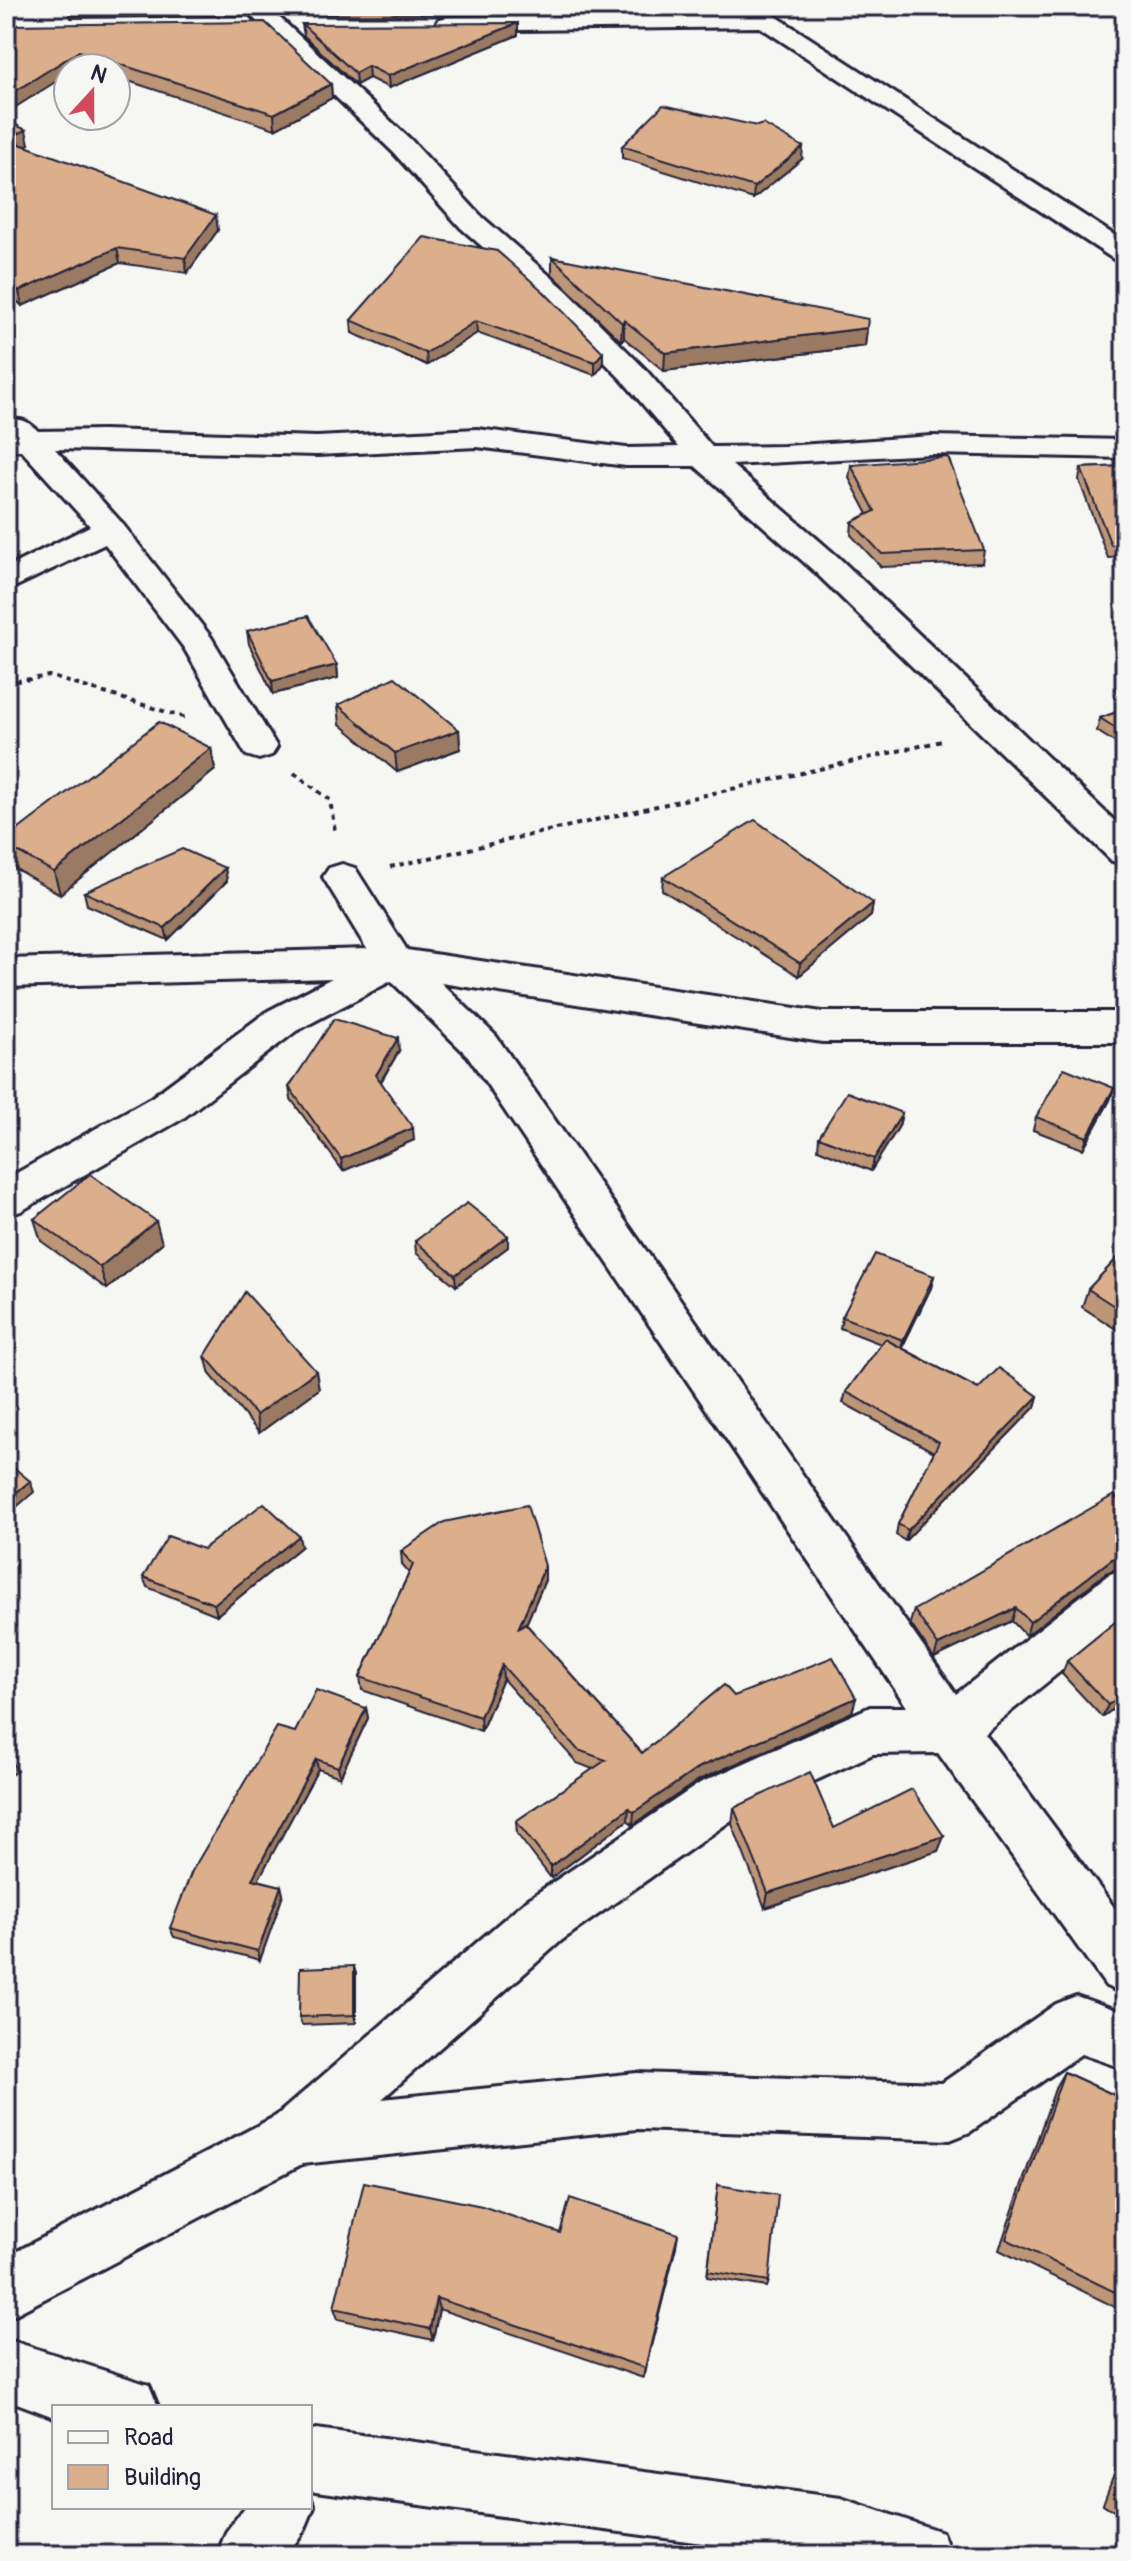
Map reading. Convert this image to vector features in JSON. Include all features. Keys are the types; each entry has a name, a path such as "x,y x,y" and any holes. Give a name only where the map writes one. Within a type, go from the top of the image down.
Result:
{"street":[{"path":"418,24 756,13 1125,254"},
{"path":"258,19 307,26"},
{"path":"258,19 402,146 471,222 556,296 634,375 703,456 826,564 1125,852"},
{"path":"6,416 19,441 110,529 199,644 259,747"},
{"path":"19,441 104,439 317,446 477,438 626,457 784,455 932,445 1125,449"},
{"path":"6,581 110,529"},
{"path":"342,877 395,962 482,1046 951,1729 1125,1967"},
{"path":"6,1199 167,1108 282,1021 395,962"},
{"path":"6,973 395,962 822,1027 1125,1027"},
{"path":"6,2289 296,2136 543,1921 718,1800 870,1731 951,1729 1125,1590"},
{"path":"296,2136 637,2101 950,2112 1076,2024 1125,2041"},
{"path":"6,2369 121,2405"},
{"path":"312,2474 841,2530 919,2555"},
{"path":"249,2555 280,2509"}],"path":[{"path":"6,683 49,676 170,711 259,747 330,800 342,877 994,729"}],"building":[{"path":"265,22 331,84 274,114 132,68 132,52 52,52 52,68 6,97 6,25"},
{"path":"518,23 388,76 368,66 355,73 302,24"},
{"path":"663,105 757,126 763,124 803,147 754,187 622,146"},
{"path":"6,120 26,130 6,139"},
{"path":"6,139 216,215 185,258 117,248 19,291 6,278"},
{"path":"424,237 497,251 544,292 603,352 595,362 476,321 426,353 351,320"},
{"path":"552,257 868,319 867,328 665,353 624,320 622,323"},
{"path":"948,457 984,550 882,554 852,522 875,511 851,465"},
{"path":"1125,466 1125,544 1111,545 1081,468"},
{"path":"308,616 337,665 272,681 247,631"},
{"path":"395,677 459,730 395,753 338,705"},
{"path":"1125,709 1125,734 1100,718"},
{"path":"159,722 211,748 54,872 6,845 6,839"},
{"path":"755,820 873,903 800,963 663,877"},
{"path":"182,849 225,868 165,928 84,892"},
{"path":"334,1019 398,1038 376,1075 413,1128 341,1159 289,1087"},
{"path":"1064,1068 1114,1088 1087,1137 1036,1117"},
{"path":"847,1092 902,1113 874,1159 819,1137"},
{"path":"90,1174 156,1221 100,1267 34,1219"},
{"path":"467,1203 508,1236 455,1275 415,1241"},
{"path":"1125,1250 1125,1313 1088,1289"},
{"path":"875,1254 934,1276 903,1340 842,1317"},
{"path":"245,1292 316,1371 256,1415 205,1356"},
{"path":"885,1339 978,1389 999,1368 1038,1396 908,1530 898,1524 939,1442 846,1392"},
{"path":"6,1461 30,1481 6,1501"},
{"path":"1114,1495 1125,1507 1125,1554 1112,1559 1030,1622 1016,1608 938,1645 914,1610"},
{"path":"264,1503 299,1536 214,1604 143,1577 168,1536 203,1549"},
{"path":"527,1505 545,1566 518,1629 525,1623 642,1753 724,1685 734,1696 833,1657 856,1698 700,1767 634,1812 629,1808 551,1866 516,1821 606,1760 578,1750 502,1665 480,1717 360,1677 413,1565 401,1551 444,1522"},
{"path":"1125,1614 1125,1692 1108,1705 1067,1661"},
{"path":"316,1690 366,1708 338,1767 316,1759 252,1879 281,1886 258,1951 170,1928 192,1871 277,1727 295,1732"},
{"path":"810,1772 834,1828 912,1789 944,1836 768,1893 734,1808"},
{"path":"354,1966 354,2015 299,2017 300,1968"},
{"path":"1064,2072 1125,2100 1125,2297 1006,2239"},
{"path":"364,2182 482,2206 560,2233 570,2198 678,2234 645,2368 436,2298 430,2329 334,2308"},
{"path":"718,2185 778,2195 769,2281 708,2271"},
{"path":"1125,2465 1125,2503 1113,2496"}]}
